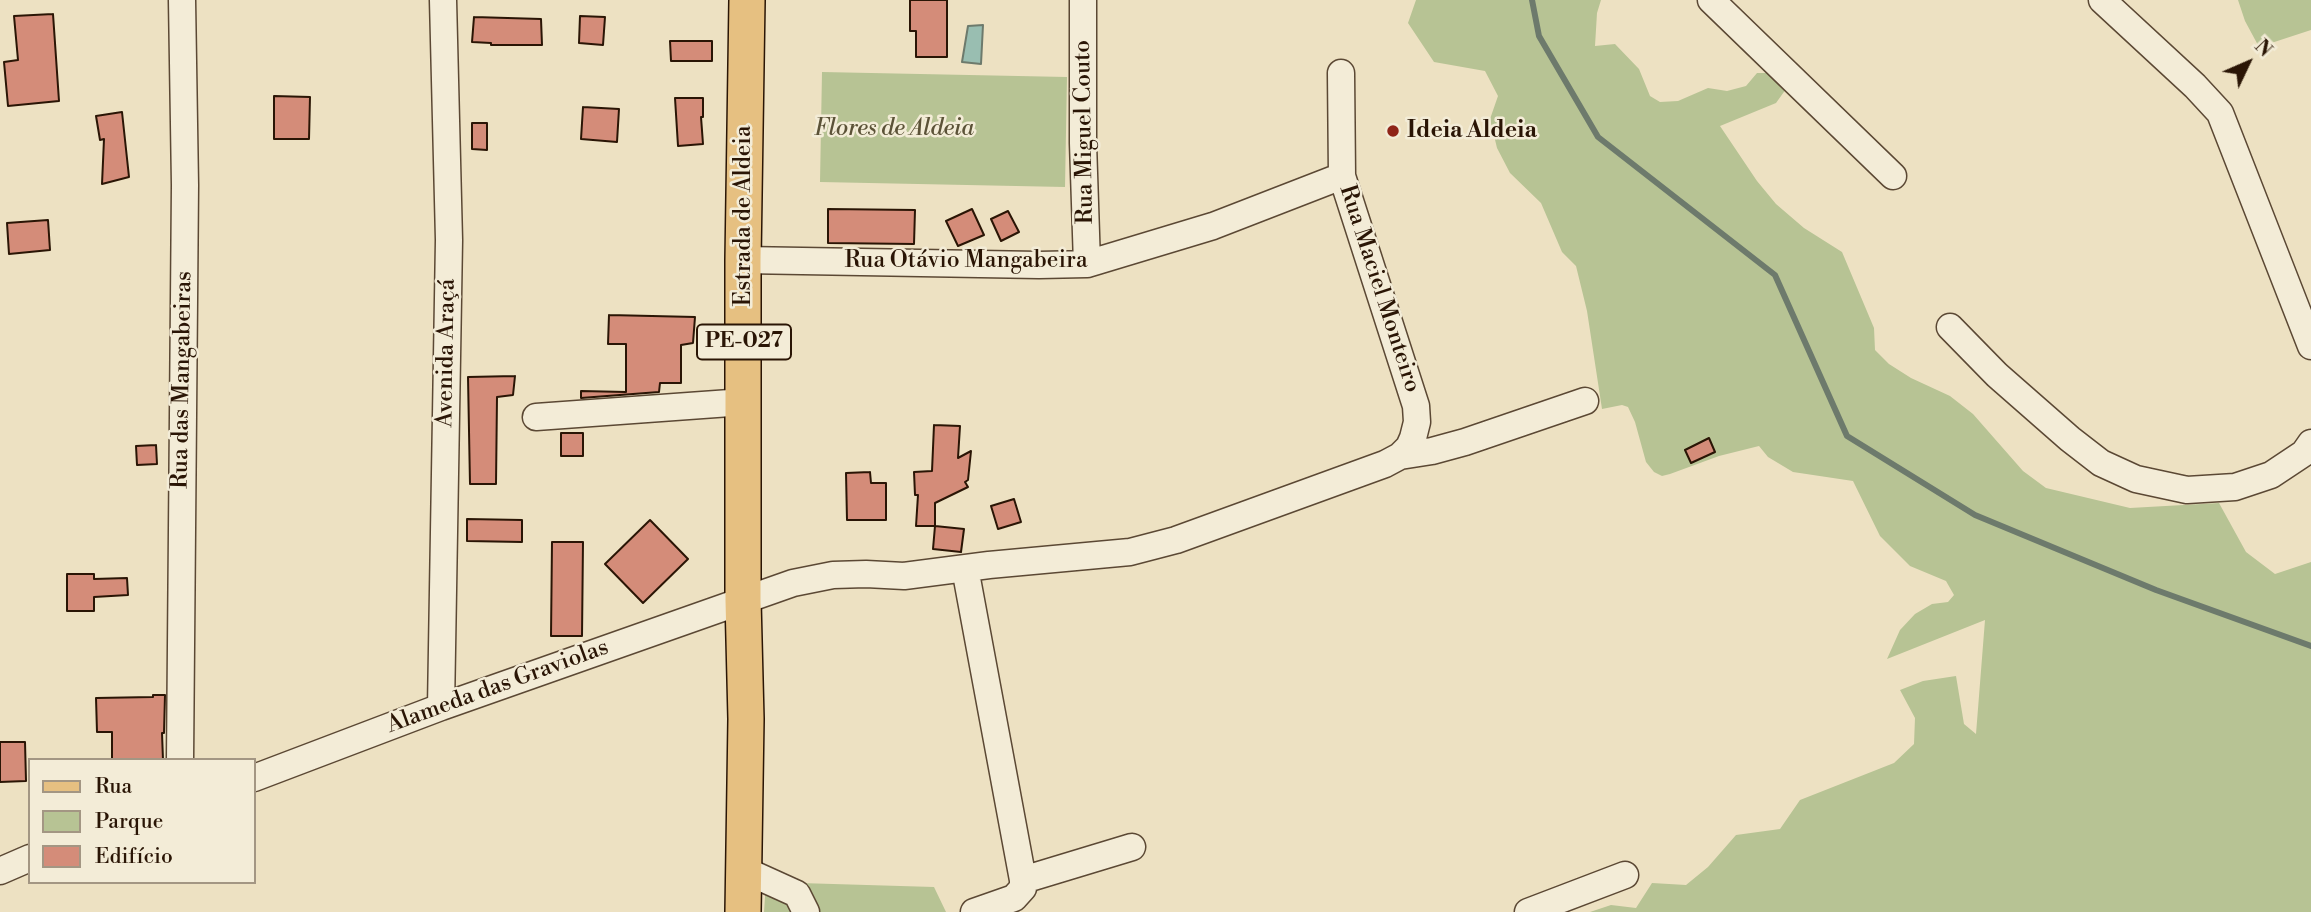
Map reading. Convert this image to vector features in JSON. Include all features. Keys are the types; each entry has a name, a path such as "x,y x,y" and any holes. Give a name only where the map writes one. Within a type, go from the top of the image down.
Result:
{"main road":[{"name":"Estrada de Aldeia","path":"744,870 746,684 743,600 743,260 747,0"},
{"name":"PE-027","path":"743,912 744,870"}],"street":[{"name":"Rua das Mangabeiras","path":"180,758 185,185 182,0"},
{"name":"Avenida Araçá","path":"441,707 449,240 443,0"},
{"name":"Rua Miguel Couto","path":"1083,0 1083,142 1087,264"},
{"path":"1711,0 1893,176"},
{"path":"2102,0 2213,103 2220,113 2311,346"},
{"name":"Rua Maciel Monteiro","path":"1341,73 1342,176 1412,388 1417,422 1409,447 1401,456"},
{"name":"Rua Otávio Mangabeira","path":"743,260 1087,264 1213,226 1342,176"},
{"path":"1950,327 2006,383 2070,439 2101,463 2136,479 2187,489 2235,486 2271,475 2304,453 2311,443"},
{"name":"Alameda das Graviolas","path":"256,777 441,707 743,600 814,578 866,574 904,576 1130,552 1154,546 1401,456 1465,442 1585,401"},
{"path":"536,417 744,402"},
{"path":"965,568 1023,880 1023,888 1014,898 974,912"},
{"path":"1023,880 1132,847"},
{"path":"0,871 28,859"},
{"path":"744,870 797,894 806,912"},
{"path":"1528,912 1625,875"}],"green space":[{"path":"1416,0 1601,0 1597,13 1595,46 1615,44 1639,69 1650,96 1660,102 1678,101 1708,88 1727,91 1746,86 1757,73 1769,73 1786,89 1776,103 1720,126 1776,204 1804,228 1842,252 1874,328 1875,350 1889,364 1911,378 1950,396 1973,414 2023,471 2046,488 2130,508 2219,503 2246,552 2275,574 2311,562 2311,912 1590,912 1611,905 1636,908 1652,883 1686,885 1708,867 1736,835 1780,829 1800,800 1894,763 1914,744 1915,718 1900,690 1923,681 1956,676 1964,724 1976,734 1985,620 1887,659 1900,630 1915,614 1932,604 1948,602 1954,595 1946,581 1910,566 1880,536 1853,481 1793,472 1768,457 1759,446 1719,456 1662,476 1654,472 1646,462 1628,407 1622,405 1602,409 1587,311 1576,266 1562,252 1541,203 1510,173 1497,148 1490,119 1498,96 1485,71 1434,62 1408,23"},
{"path":"2238,0 2311,0 2311,30 2259,47 2245,21"},
{"name":"Flores de Aldeia","path":"822,72 1067,77 1065,187 820,182"},
{"path":"766,882 934,887 946,912 764,912"}],"water":[{"path":"983,25 981,64 962,62 968,26"}],"building":[{"path":"910,0 947,0 947,57 916,57 916,31 910,31"},
{"path":"53,14 59,101 8,106 4,62 18,60 14,16"},
{"path":"580,16 605,17 603,45 579,43"},
{"path":"474,17 541,19 542,45 491,45 472,42"},
{"path":"670,41 712,41 712,61 671,61"},
{"path":"274,96 310,97 309,139 274,139"},
{"path":"675,98 703,98 703,144 678,146"},
{"path":"583,107 619,109 617,142 581,139"},
{"path":"122,112 129,177 102,184 104,139 100,140 96,116"},
{"path":"472,123 487,123 487,150 472,149"},
{"path":"828,209 915,210 914,244 828,243"},
{"path":"972,209 984,235 958,246 946,221"},
{"path":"1008,211 1019,232 1001,241 991,219"},
{"path":"48,220 50,250 9,254 7,223"},
{"path":"609,315 695,317 693,343 681,345 681,383 660,383 659,392 581,398 581,391 626,392 626,344 608,344"},
{"path":"515,376 513,395 497,397 496,484 470,484 468,377"},
{"path":"934,425 960,426 958,458 971,451 968,480 965,482 968,487 935,503 935,526 916,526 918,495 915,495 914,472 932,471"},
{"path":"561,433 583,433 583,456 561,456"},
{"path":"1709,438 1715,452 1691,463 1685,450"},
{"path":"156,445 157,464 137,465 136,446"},
{"path":"870,472 871,483 886,483 886,520 847,520 846,473"},
{"path":"1014,499 1021,522 998,529 991,506"},
{"path":"467,519 522,520 522,542 467,541"},
{"path":"650,520 688,559 643,603 605,564"},
{"path":"935,526 964,529 961,552 933,549"},
{"path":"552,542 583,542 582,636 551,636"},
{"path":"67,574 94,574 94,579 127,578 128,595 94,597 94,611 67,611"},
{"path":"165,695 163,758 112,758 112,732 97,732 96,698"},
{"path":"0,742 25,742 26,781 0,782"}],"waterway":[{"path":"1532,0 1539,36 1598,137 1775,275 1847,436 1975,515 2156,590 2311,646"}],"place":[{"name":"Ideia Aldeia","path":"1393,131"}]}
